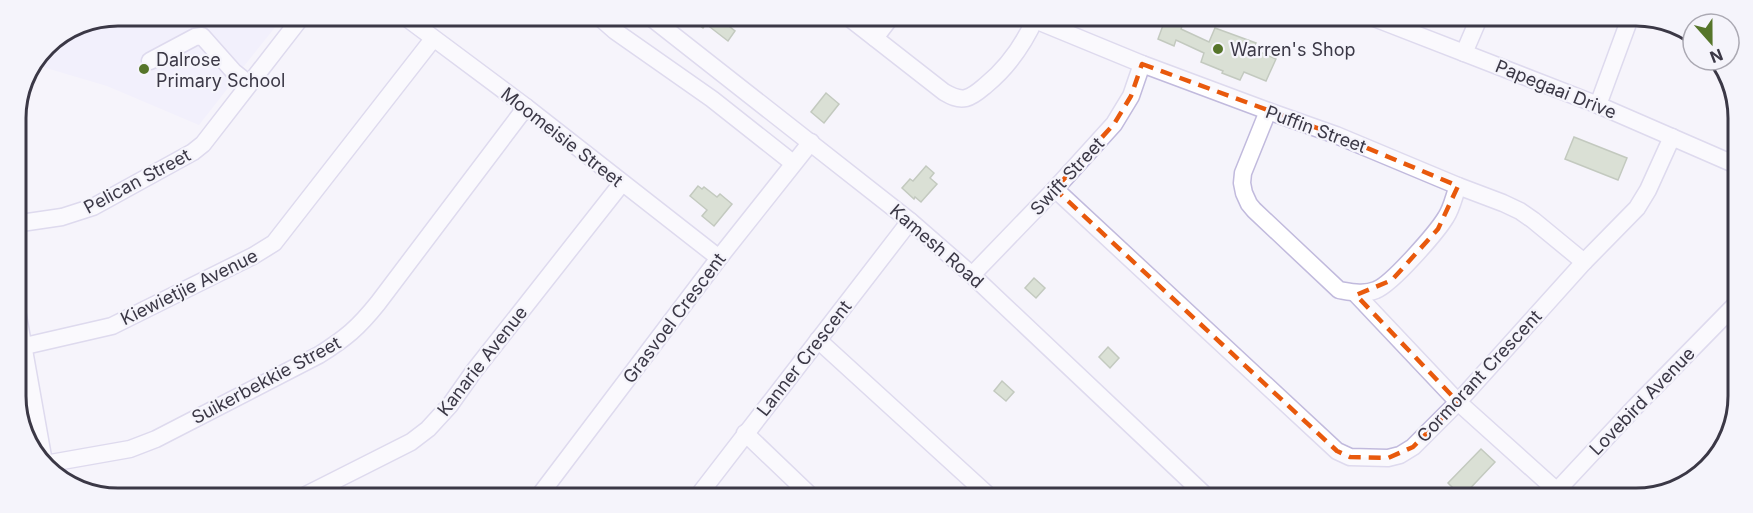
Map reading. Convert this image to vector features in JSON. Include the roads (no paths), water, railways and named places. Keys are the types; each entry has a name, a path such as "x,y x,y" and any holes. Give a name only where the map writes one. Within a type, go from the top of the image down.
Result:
{"street":[{"name":"Pelican Street","path":"26,222 82,212 177,163 193,152 202,144 295,25"},
{"name":"Moomeisie Street","path":"415,25 526,107 719,258"},
{"path":"609,25 712,99 794,163"},
{"name":"Kamesh Road","path":"661,25 910,221 972,275 1197,487"},
{"path":"858,25 944,92 954,98 964,99 984,87 1010,63 1032,25"},
{"path":"875,38 885,25"},
{"name":"Puffin Street","path":"1052,25 1142,64 1336,135 1520,211 1584,262"},
{"name":"Papegaai Drive","path":"1392,25 1598,105 1728,162"},
{"path":"1464,53 1476,25"},
{"path":"1598,105 1627,25"},
{"path":"150,61 195,37 202,36 234,72 249,84"},
{"name":"Kiewietjie Avenue","path":"26,346 112,326 253,256 274,243 433,39"},
{"name":"Swift Street","path":"972,275 1114,124 1131,96 1142,64"},
{"name":"Suikerbekkie Street","path":"56,464 130,449 147,442 319,356 345,339 378,303 526,107"},
{"path":"1268,111 1243,173 1242,183 1249,204 1262,219 1340,290 1355,293 1377,290 1392,280 1448,215 1458,186"},
{"name":"Cormorant Crescent","path":"1055,189 1337,451 1350,457 1388,458 1400,455 1413,447 1458,402 1584,262 1636,208 1648,190 1672,137"},
{"name":"Grasvoel Crescent","path":"545,488 719,258 811,142"},
{"name":"Kanarie Avenue","path":"320,488 411,442 428,429 450,405 474,371 622,183"},
{"name":"Lanner Crescent","path":"704,488 910,221"},
{"path":"1355,293 1458,402 1546,487"},
{"name":"Lovebird Avenue","path":"1560,487 1728,311"},
{"path":"818,340 980,487"},
{"path":"26,352 42,447"},
{"path":"745,433 803,488"}],"place":[{"name":"Warren's Shop","path":"1218,49"},
{"name":"Dalrose Primary School","path":"144,69"}]}
